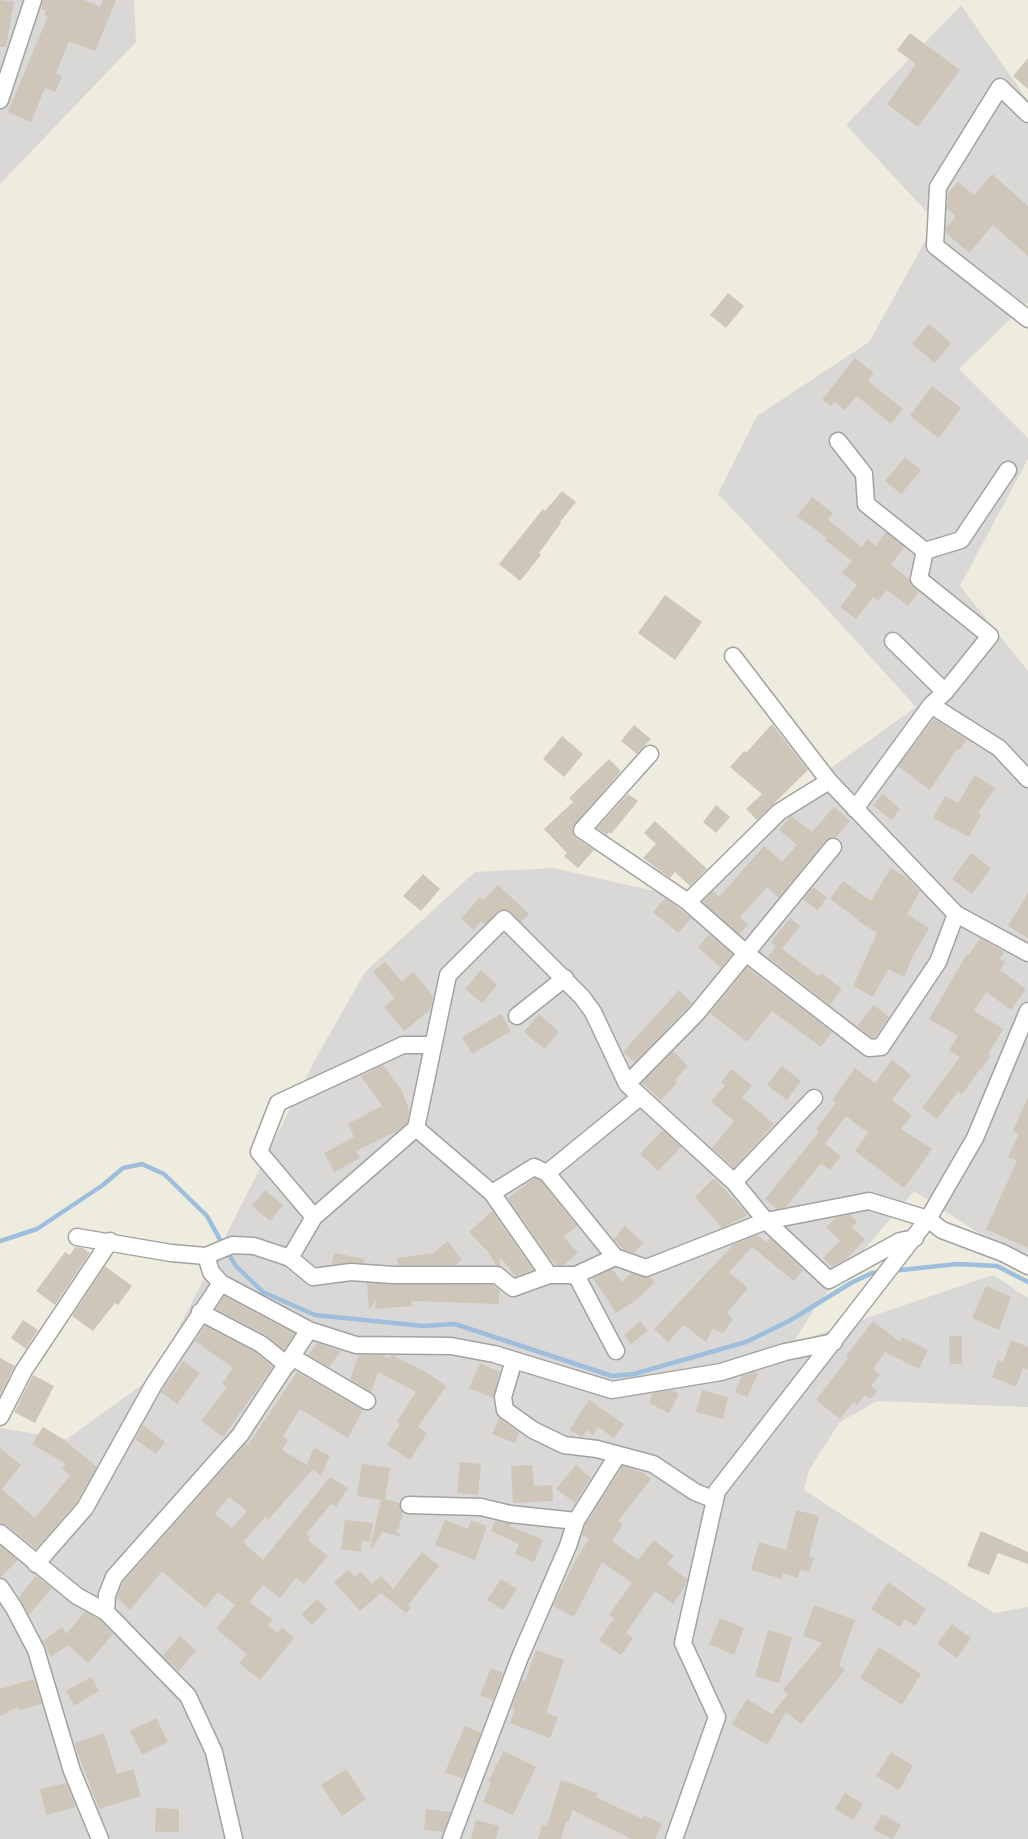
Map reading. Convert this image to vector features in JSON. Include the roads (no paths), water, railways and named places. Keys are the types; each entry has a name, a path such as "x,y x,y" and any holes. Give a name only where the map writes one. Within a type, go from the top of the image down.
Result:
{"street":[{"path":"0,100 33,0"},
{"path":"1028,114 1000,87 938,187 935,246 1028,319"},
{"path":"838,441 864,474 866,504 925,551"},
{"path":"925,551 961,540 1008,470"},
{"path":"855,809 931,705 945,692 990,636 919,579 925,551"},
{"path":"893,641 945,692"},
{"path":"733,656 829,781 956,914 1028,952"},
{"path":"931,705 998,748 1028,779"},
{"path":"650,754 582,830 688,902 746,954 869,1048 881,1047 938,962 956,914"},
{"path":"688,902 779,812 829,781"},
{"path":"627,1084 696,1014 833,847"},
{"path":"290,1258 314,1217 416,1128 448,974 504,919 565,978 593,1012 627,1084 734,1182 766,1221 829,1280 900,1241 915,1238"},
{"path":"517,1016 565,978"},
{"path":"674,1839 717,1717 683,1643 717,1491 928,1219 975,1138 1020,1046 1028,1011"},
{"path":"314,1217 260,1152 278,1103 403,1045 434,1045"},
{"path":"547,1173 640,1097"},
{"path":"734,1182 814,1098"},
{"path":"416,1128 492,1194 549,1276"},
{"path":"492,1194 534,1167 547,1173 615,1257 646,1268 766,1221 869,1201 928,1219 942,1230 1003,1253 1028,1266"},
{"path":"76,1237 110,1241 171,1253 211,1254 232,1244 254,1246 290,1258 313,1277 351,1272 393,1275 497,1275 513,1288 549,1276 576,1275 615,1257"},
{"path":"0,1417 24,1370 110,1241"},
{"path":"211,1254 211,1272 221,1283 309,1330 356,1345 451,1346 514,1360 612,1390 721,1372 785,1352 834,1342"},
{"path":"576,1275 616,1351"},
{"path":"36,1564 85,1508 154,1384 221,1283"},
{"path":"200,1312 367,1401"},
{"path":"106,1612 107,1595 114,1577 240,1435 309,1330"},
{"path":"514,1360 504,1397 505,1410 532,1430 564,1445 596,1449 653,1464 668,1472 695,1492 715,1500"},
{"path":"451,1839 520,1656 568,1546 576,1521 617,1456"},
{"path":"410,1505 481,1507 510,1514 576,1521"},
{"path":"0,1533 77,1596 106,1612 188,1696 214,1752 234,1839"},
{"path":"0,1587 14,1608 36,1650 72,1771 100,1839"}],"waterway":[{"path":"0,1241 37,1229 103,1185 123,1168 142,1164 164,1174 207,1216 223,1245"},
{"path":"227,1252 236,1266 263,1292 315,1315 423,1326 455,1324 612,1376 634,1374 746,1342 789,1321 851,1283 872,1273 882,1272"},
{"path":"892,1271 957,1264 997,1266 1028,1282"}]}
